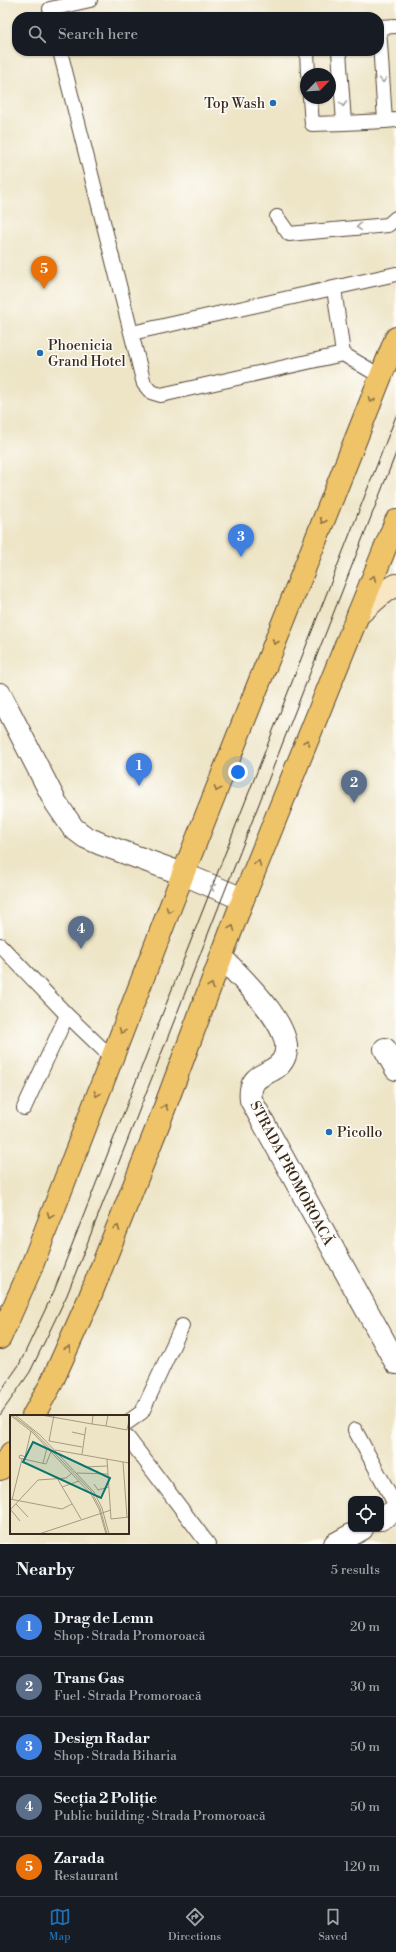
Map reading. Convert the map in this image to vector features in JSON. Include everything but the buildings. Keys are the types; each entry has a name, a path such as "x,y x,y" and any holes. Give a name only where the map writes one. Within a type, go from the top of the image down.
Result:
{"main road":[{"path":"0,1338 20,1295 183,874 396,338"},
{"path":"34,1415 51,1384 90,1299 243,899 396,521"},
{"path":"0,1470 10,1455"}],"street":[{"path":"358,615 384,592 396,585"},
{"path":"0,694 56,803 73,828 86,838 183,874 243,899"},
{"name":"STRADA PROMOROACĂ","path":"221,957 264,1004 274,1017 285,1040 286,1049 284,1058 253,1082 250,1090 251,1100 396,1363"},
{"path":"385,1049 396,1069"},
{"path":"384,1517 396,1510"},
{"path":"335,1544 357,1532"}],"lane":[{"path":"50,9 90,0"},
{"path":"384,27 396,26"},
{"path":"61,56 144,384 151,392 161,395 343,354 380,376"},
{"path":"307,56 308,68"},
{"path":"339,56 344,123"},
{"path":"310,104 312,124 391,121 383,56"},
{"path":"277,217 288,234 388,225 396,218"},
{"path":"132,333 396,274"},
{"path":"334,288 343,354"},
{"path":"0,944 67,1015 112,1057"},
{"path":"24,1108 67,1015"},
{"path":"129,1421 142,1412 182,1326"},
{"path":"355,1430 396,1506"},
{"path":"129,1439 208,1544"}],"tram line":[{"path":"0,1392 19,1365 54,1291 396,416"},
{"path":"0,1415 30,1372 67,1295 396,453"}],"place":[{"name":"Top Wash","path":"273,103"},
{"name":"Zarada","path":"44,289"},
{"name":"Phoenicia Grand Hotel","path":"40,353"},
{"name":"Design Radar","path":"241,557"},
{"name":"Drag de Lemn","path":"139,786"},
{"name":"Trans Gas","path":"354,803"},
{"name":"Secția 2 Poliție","path":"81,949"},
{"name":"Picollo","path":"329,1132"}]}
